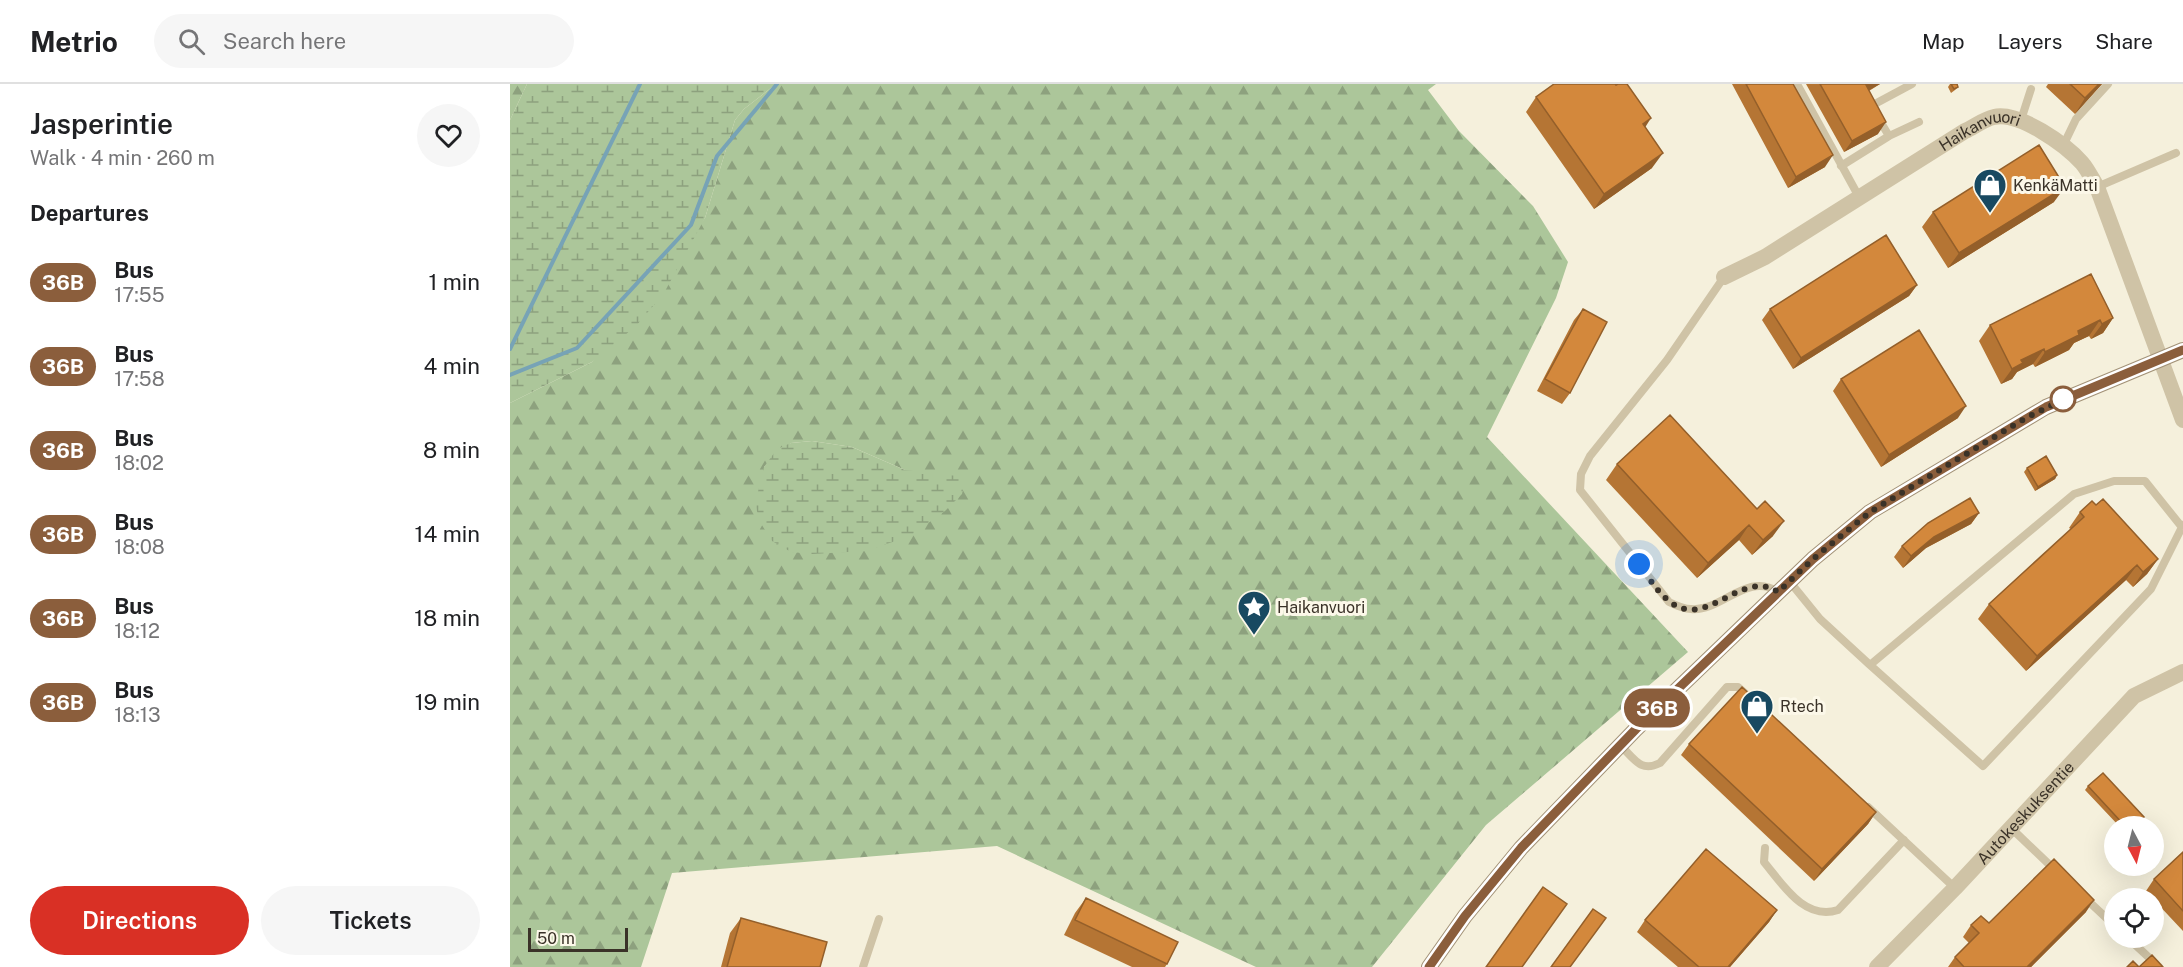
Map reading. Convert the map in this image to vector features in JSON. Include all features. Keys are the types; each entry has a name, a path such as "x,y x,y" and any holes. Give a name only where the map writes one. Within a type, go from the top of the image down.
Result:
{"main road":[{"path":"1429,967 1465,916 1521,848 1620,745 1813,559 1870,512 1930,474 2046,407 2183,350"}],"street":[{"name":"Haikanvuori","path":"1724,277 1765,257 1965,131 1994,117 2007,116 2021,120 2062,146 2083,164 2097,187 2160,360"},
{"path":"2160,360 2183,420"},
{"name":"Autokeskuksentie","path":"1877,967 1955,888 2134,696 2183,672"}],"lane":[{"path":"1797,84 1859,197"},
{"path":"2062,146 2076,119 2108,84"},
{"path":"1889,136 1871,106 1915,86"},
{"path":"2021,120 2031,89"},
{"path":"1841,166 1889,136 1919,122"},
{"path":"2097,187 2176,153"},
{"path":"1724,277 1667,360 1590,456 1581,474 1580,490 1669,602 1690,609 1705,608 1751,586 1784,587 1870,665 1983,766 2151,589 2182,525 2145,481 2114,481 2074,494 1870,665"},
{"path":"1620,745 1643,767 1649,768 1660,763 1727,687 1738,687 1758,704"},
{"path":"1861,800 1955,888"},
{"path":"2011,828 2061,876"},
{"path":"1765,848 1764,862 1784,885 1810,910 1826,914 1838,910 1846,903 1904,840"},
{"path":"2077,891 2104,916"},
{"path":"862,967 879,919"},
{"path":"2139,948 2159,967"}],"green space":[{"path":"510,84 527,84 510,120"},
{"path":"527,84 776,84 744,109 735,120 705,218 664,293 636,326 592,362 510,403 510,120"},
{"path":"776,84 1436,84 1428,90 1459,131 1533,206 1568,262 1556,298 1487,437 1688,652 1486,825 1372,967 1256,967 997,846 672,873 641,967 510,967 510,403 592,362 705,218 735,120 744,109","holes":["812,441 852,447 905,470 764,467 791,443"]},
{"path":"812,441 852,447 905,470 957,476 964,485 962,494 945,511 910,536 866,551 812,554 791,552 772,541 760,522 755,504 764,467 777,449 791,443"}],"building":[{"path":"1554,84 1627,84 1651,118 1643,124 1663,153 1604,194 1536,97"},
{"path":"1746,84 1793,84 1833,155 1796,177"},
{"path":"1820,84 1867,84 1886,122 1852,141"},
{"path":"2070,84 2099,84 2085,98"},
{"path":"2039,145 2065,187 1959,253 1933,212"},
{"path":"1886,235 1917,285 1801,358 1770,309"},
{"path":"2091,274 2113,318 2102,324 2100,320 2078,331 2079,335 2045,352 2044,349 2021,360 2023,363 2012,369 1990,325"},
{"path":"1583,309 1607,322 1570,393 1545,379"},
{"path":"1919,330 1966,406 1889,455 1841,379"},
{"path":"1670,415 1757,509 1765,501 1784,521 1763,540 1749,525 1708,563 1617,464"},
{"path":"2046,456 2057,475 2038,487 2027,468"},
{"path":"1970,498 1979,513 1934,537 1911,556 1902,546 1928,523"},
{"path":"2103,499 2158,559 2143,572 2137,565 2037,656 1989,604 2084,517 2080,512 2092,501 2096,505"},
{"path":"1742,687 1876,812 1822,869 1689,744"},
{"path":"2103,773 2143,816 2116,816 2088,786"},
{"path":"1706,849 1777,910 1728,967 1699,967 1645,920"},
{"path":"2183,852 2183,911 2154,879 2157,876 2164,876 2164,870"},
{"path":"2054,859 2094,900 2027,967 1964,967 1955,957 1979,933 1971,925 1981,916 1989,923"},
{"path":"1543,887 1567,904 1522,967 1486,967"},
{"path":"1086,898 1178,942 1167,964 1075,920"},
{"path":"1593,909 1606,918 1570,967 1551,967"},
{"path":"741,918 827,942 820,967 727,967"},
{"path":"2152,955 2163,967 2139,967"},
{"path":"2133,961 2139,967 2127,967"}],"waterway":[{"path":"510,349 640,84"},
{"path":"510,375 577,348 691,225 717,156 777,84"}],"bus line":[{"name":"36B","path":"1429,967 1465,916 1521,848 1586,780 1778,592 1813,559 1870,512 1930,474 2046,407 2183,350"}],"place":[{"name":"KenkäMatti","path":"1990,214"},
{"name":"Haikanvuori","path":"1254,636"},
{"name":"Rtech","path":"1757,735"}],"route":[{"path":"1639,564 1669,602 1690,609 1705,608 1751,586 1770,587 1778,592 1813,559 1870,512 2026,418 2066,398 2063,399"}]}
